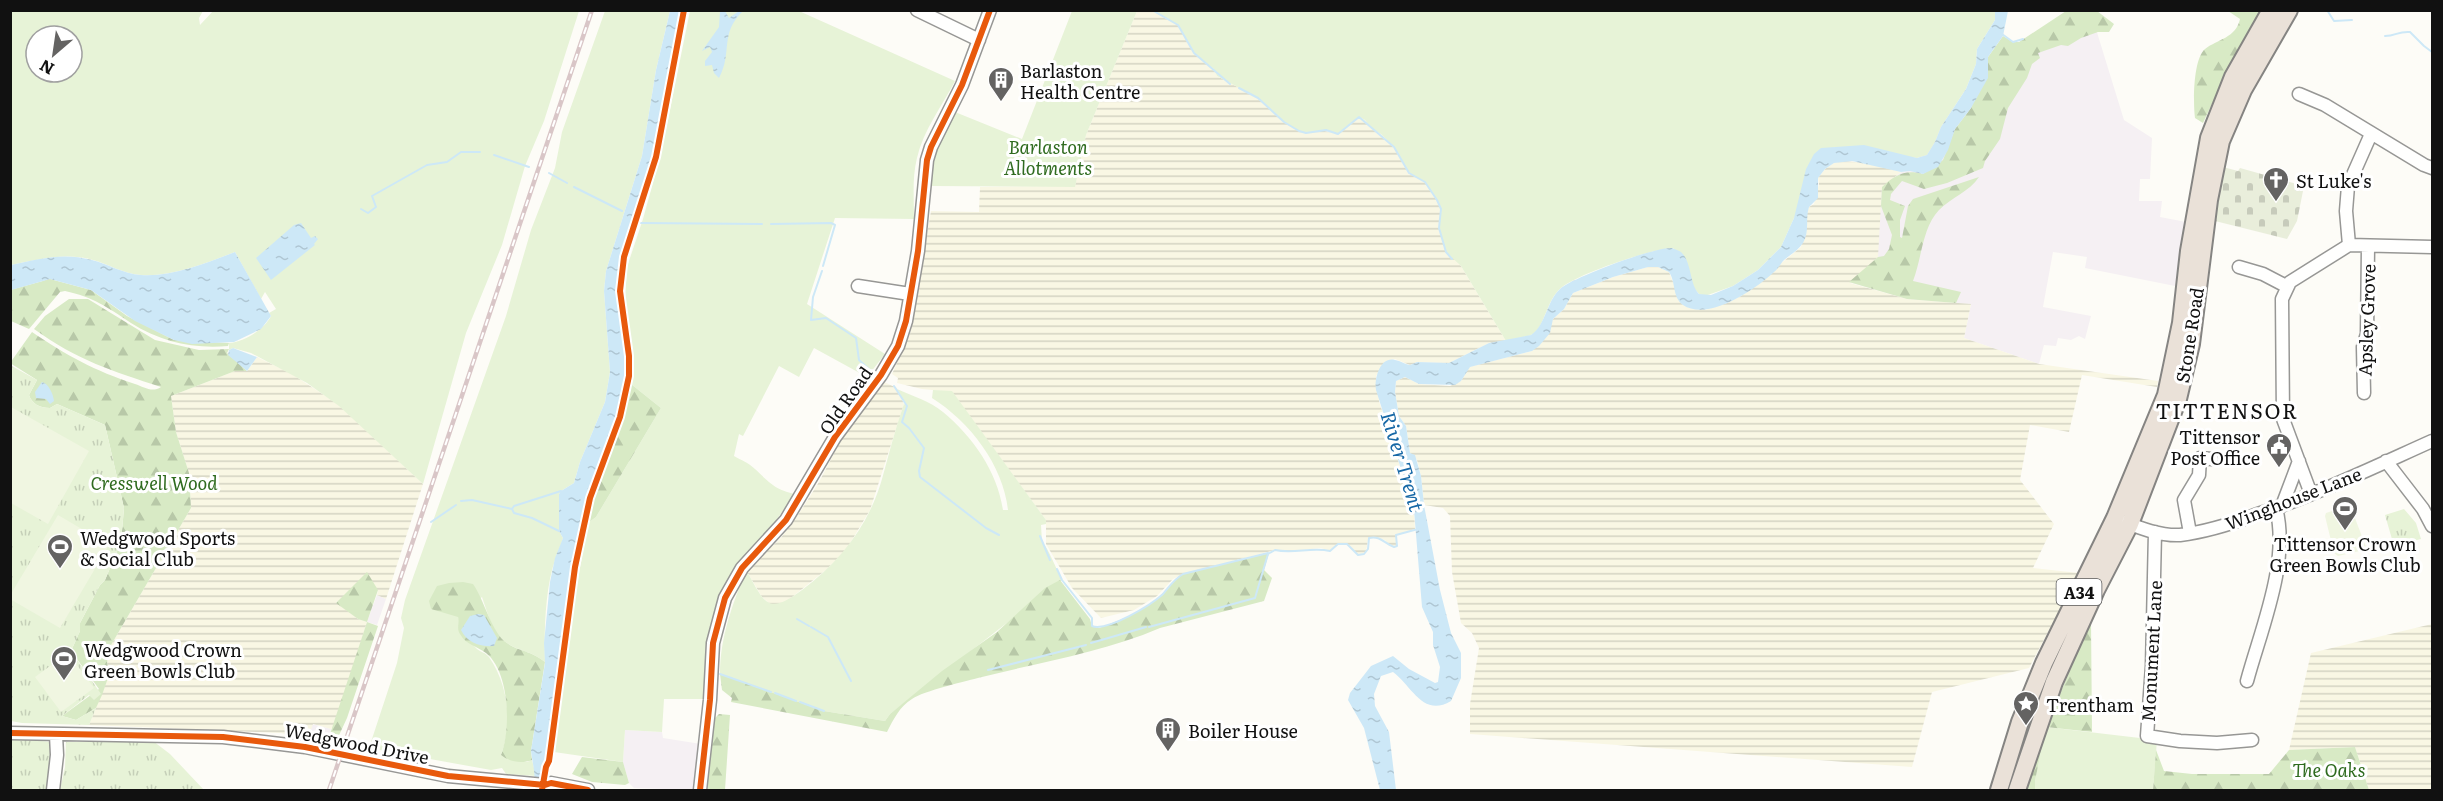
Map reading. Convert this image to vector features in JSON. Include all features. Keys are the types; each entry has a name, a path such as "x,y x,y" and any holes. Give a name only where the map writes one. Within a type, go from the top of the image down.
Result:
{"highway":[{"name":"Stone Road","path":"1999,790 2020,722 2044,663 2123,521 2168,386 2181,323 2189,251 2209,138 2233,77 2271,10"},
{"name":"Stone Road","path":"2017,790 2058,675 2178,399 2191,344 2211,183 2221,141 2242,90 2289,10"}],"street":[{"path":"917,10 979,40"},
{"name":"Old Road","path":"700,790 710,700 713,643 725,598 742,568 786,520 835,437 891,360 906,321 918,251 927,160 931,147 962,85 990,10"},
{"path":"2299,94 2325,105 2370,134 2433,168"},
{"path":"2349,245 2346,211 2348,186 2370,134"},
{"path":"2311,494 2283,419 2282,299 2286,286 2349,245 2433,247"},
{"name":"Apsley Grove","path":"2364,395 2363,347 2367,334 2368,247"},
{"path":"2238,266 2263,274 2286,286"},
{"path":"858,285 910,294"},
{"name":"Winghouse Lane","path":"2123,521 2155,532 2180,535 2223,526 2279,507 2433,441"},
{"path":"2190,532 2184,500 2199,475 2200,458 2212,459"},
{"path":"2247,681 2275,578 2281,526 2279,507 2299,461"},
{"path":"2386,461 2423,509 2433,526"},
{"name":"Monument Lane","path":"2155,532 2152,666 2147,736 2217,743 2252,740"},
{"name":"Wedgwood Drive","path":"10,733 223,737 305,747 448,776 544,785 551,783 588,790"},
{"path":"53,790 57,755 56,735"}],"shaded area":[{"path":"1137,11 1152,11 1178,25 1194,53 1215,69 1217,76 1258,98 1284,122 1338,134 1359,117 1381,134 1402,157 1409,173 1425,182 1437,200 1441,209 1439,228 1444,247 1461,266 1506,341 1489,343 1449,363 1417,362 1410,365 1395,359 1390,360 1376,376 1379,401 1414,510 1415,529 1397,535 1397,546 1389,546 1385,540 1372,537 1368,540 1366,552 1358,555 1347,544 1338,544 1330,551 1321,548 1284,552 1275,550 1183,574 1173,579 1157,596 1134,610 1101,618 1072,588 1046,544 1046,520 952,392 922,389 897,383 898,378 892,374 910,334 931,211 979,212 980,187 1075,186 1086,135"},
{"path":"2091,13 2124,120 2152,138 2150,179 2140,179 2139,201 2162,201 2160,217 2186,222 2175,286 2085,268 2087,257 2053,252 2043,307 2091,316 2085,339 2079,336 2071,340 2058,338 2056,346 2044,345 2039,364 1964,338 1971,304 1907,299 1849,282 1882,187 1901,172 1910,171 2002,38 2016,46"},
{"path":"1843,161 1866,163 1901,172 1882,187 1878,257 1850,283 1907,299 1971,304 1964,338 2039,364 2158,381 2157,387 2082,375 2069,432 2030,425 2020,480 2054,524 2033,568 2079,573 2029,668 1932,692 1912,767 1470,734 1470,704 1479,648 1472,633 1461,623 1452,572 1450,516 1443,508 1424,505 1417,460 1410,453 1406,426 1399,416 1395,392 1396,381 1405,377 1419,384 1450,386 1461,381 1469,367 1532,351 1553,319 1564,309 1573,293 1613,277 1648,267 1658,267 1669,272 1682,304 1689,308 1705,310 1727,303 1741,296 1801,247 1807,213 1809,207 1814,204 1819,184 1818,178 1825,169 1834,163"},
{"path":"257,357 292,374 339,405 423,484 386,599 377,595 378,590 336,602 358,619 367,622 336,721 331,729 313,724 308,738 280,733 89,725 108,678 107,652 191,508 189,473 176,432 171,396 235,371 247,371"},
{"path":"884,382 897,388 904,404 870,510 846,550 827,569 786,602 778,605 770,604 762,597 746,570 780,539 798,515 840,442"},
{"path":"377,595 386,599 377,625 367,622"},
{"path":"2432,624 2432,790 2369,790 2355,747 2289,750 2311,653"},
{"path":"312,724 331,729 327,743 308,738"},
{"path":"625,730 662,732 663,738 701,744 694,790 634,788 629,783 623,762"}],"green space":[{"path":"214,10 579,11 544,121 525,166 502,245 466,333 423,484 339,406 307,383 251,353 233,348 229,350 229,343 247,338 268,321 271,316 269,313 276,309 265,292 261,299 235,252 189,268 153,275 134,274 93,260 72,257 11,265 10,11 203,11 199,18 200,25"},
{"path":"605,11 670,11 656,70 642,156 606,271 604,291 610,372 605,402 580,462 574,483 559,494 559,531 563,538 552,571 547,597 545,662 502,639 491,622 482,597 458,617 472,643 489,657 501,679 507,704 507,730 501,755 527,762 532,760 536,776 506,774 502,768 491,770 369,748 397,663 404,628 401,618 405,600 506,316 531,230 555,168 562,132"},
{"path":"690,11 799,11 955,81 928,128 917,158 914,173 914,219 835,218 807,304 885,354 867,377 814,348 799,377 779,366 743,436 739,434 734,456 750,465 777,488 795,494 743,560 708,650 703,699 664,699 662,732 625,730 623,762 554,752 568,635 588,523 596,517 661,408 631,384 633,358 625,301 627,267 661,154"},
{"name":"Barlaston Allotments","path":"1072,11 1137,11 1086,135 1075,187 929,186 934,156 955,112 1022,139"},
{"path":"1152,11 1995,11 1995,20 1977,49 1976,64 1966,89 1941,127 1927,155 1917,158 1834,147 1794,218 1781,247 1758,270 1733,286 1705,296 1699,294 1693,287 1687,264 1673,248 1648,253 1598,269 1570,282 1556,293 1537,331 1506,341 1461,266 1446,252 1439,228 1441,209 1437,200 1425,182 1409,173 1394,147 1381,134 1359,117 1338,134 1326,130 1306,133 1299,131 1284,122 1258,98 1217,76 1214,69 1194,53 1178,25"},
{"path":"2066,11 2097,11 2114,24 2109,32 2098,32 2068,46 2061,45 2038,53 2040,58 2032,64 2027,78 2008,108 2000,139 1985,161 1983,168 1947,183 1924,189 1902,181 1891,194 1890,200 1905,206 1900,220 1900,237 1902,238 1908,206 1913,199 1979,177 1970,187 1944,205 1933,217 1913,281 1961,292 1956,303 1907,299 1849,282 1878,257 1884,256 1889,249 1892,235 1881,206 1882,187 1901,174 1911,172 1923,174 1943,160 1955,129 1971,108 1987,70 1988,57 2003,36 2013,42 2019,42"},
{"path":"2228,11 2262,11 2227,72 2203,123 2195,118 2194,111 2198,62 2205,49 2231,34 2238,25 2240,19"},
{"path":"2223,167 2238,171 2240,168 2304,186 2297,221 2287,239 2215,221"},
{"path":"50,279 91,290 127,316 174,340 229,343 228,346 190,345 154,335 142,330 107,307 65,291 60,292 29,329 11,321 10,290"},
{"name":"Cresswell Wood","path":"69,299 88,299 155,340 199,350 229,349 227,353 247,371 235,371 171,396 176,432 189,473 191,508 107,652 108,678 96,708 76,720 62,716 99,689 71,651 80,631 80,623 100,585 105,580 121,542 124,508 105,425 57,404 50,408 37,405 29,395 37,380 10,363 32,332 69,355 107,374 148,389 161,387 80,357 34,329 45,316"},
{"name":"Wedgwood Sports & Social Club","path":"10,365 37,380 29,395 37,405 50,408 57,404 105,425 124,508 121,542 105,580 100,585 80,623 80,631 71,651 101,694 94,700 89,695 62,716 76,720 96,708 89,725 11,721"},
{"path":"631,384 661,408 596,517 588,523 597,488 622,419"},
{"path":"897,389 938,408 964,432 989,468 1003,510 1008,510 999,477 982,446 959,419 932,398 933,390 952,391 1046,520 1046,524 1041,525 1042,542 1062,580 890,714 885,721 824,711 720,674 725,633 746,570 763,598 774,604 781,602 802,590 829,567 841,555 861,527 876,496 901,413 904,404 906,405"},
{"name":"Wedgwood Sports & Social Club","path":"11,407 89,451 48,524 11,503"},
{"name":"Tittensor Crown Green Bowls Club","path":"2350,505 2366,547 2364,550 2338,556 2334,553 2325,516 2326,513"},
{"path":"2404,509 2416,523 2421,539 2394,546 2385,515"},
{"name":"Wedgwood Sports & Social Club","path":"58,515 109,545 60,628 10,599"},
{"path":"1269,553 1264,570 1272,578 1264,601 1160,628 1095,650 945,686 918,696 904,705 887,732 731,702 732,698 722,690 720,674 824,711 885,721 890,714 942,671 997,632 1045,588 1060,580 1090,619 1092,626 1099,628 1148,605 1183,574"},
{"path":"367,572 378,590 367,622 358,619 336,603"},
{"path":"463,582 473,584 497,632 507,643 545,662 531,751 532,760 516,762 501,755 507,717 500,673 486,653 462,638 458,630 458,617 431,609 429,601 437,586"},
{"path":"2091,620 2092,732 2046,727"},
{"path":"367,622 378,626 347,718 335,744 327,743"},
{"name":"Wedgwood Crown Green Bowls Club","path":"68,653 94,688 61,712 35,677"},
{"path":"719,714 730,715 725,790 704,790 713,720"},
{"path":"2046,727 2157,740 2153,790 2035,790"},
{"path":"2046,727 2035,790 2025,790"},
{"path":"10,738 52,742 47,790 11,790"},
{"path":"153,741 170,754 204,790 60,790 65,767 66,742"},
{"name":"The Oaks","path":"2355,747 2369,790 2153,790 2156,750 2164,771 2192,774 2269,774 2289,750"},
{"path":"582,757 623,762 629,783 625,785 592,782 572,774"}],"water":[{"path":"670,11 682,11 660,124 651,162 625,240 619,267 619,297 626,370 624,384 621,400 594,475 578,536 559,662 548,757 542,770 539,790 534,790 531,751 545,663 544,643 550,582 555,558 563,538 559,531 559,494 574,483 580,462 605,402 610,372 604,291 606,271 642,156 656,70"},
{"path":"720,11 725,11 729,18 743,11 731,28 719,78 714,73 712,65 705,66 705,61 712,52 710,47 702,51 719,27"},
{"name":"River Trent","path":"1995,11 2008,11 2003,36 1988,57 1988,78 1971,108 1955,129 1948,150 1938,167 1923,174 1910,171 1901,172 1852,161 1834,163 1818,178 1818,198 1809,207 1803,243 1756,287 1718,307 1693,309 1680,302 1669,272 1658,267 1648,267 1613,277 1573,293 1564,309 1553,319 1550,333 1532,351 1470,367 1461,381 1455,385 1419,384 1405,377 1396,381 1395,392 1399,416 1406,426 1410,453 1415,455 1421,476 1424,505 1440,590 1451,633 1461,653 1461,678 1451,701 1433,706 1419,698 1393,672 1381,676 1374,694 1375,706 1389,732 1396,790 1380,790 1364,728 1348,700 1350,693 1371,666 1393,656 1409,669 1435,683 1438,682 1440,667 1433,645 1433,632 1422,607 1414,510 1376,390 1377,375 1385,361 1397,360 1410,365 1417,362 1449,363 1489,343 1531,335 1540,325 1555,294 1567,284 1614,264 1663,249 1672,248 1685,256 1699,294 1711,295 1733,286 1758,270 1781,247 1794,218 1806,169 1814,154 1821,148 1864,145 1917,158 1927,155 1941,127 1966,89 1976,64 1977,49 1995,20"},
{"path":"301,223 311,238 315,236 318,239 315,245 271,280 256,258 294,225"},
{"path":"235,252 271,316 261,329 234,342 192,344 174,340 135,321 91,290 50,279 11,290 11,265 41,259 61,256 81,258 128,273 153,275 189,268"},
{"path":"233,348 257,357 247,371 228,355 229,350"},
{"path":"42,382 49,387 53,395 54,401 50,404 46,399 36,398 35,392"},
{"path":"484,615 497,638 494,646 475,643 461,630 470,616"}],"waterway":[{"path":"1152,10 1178,25 1194,53 1230,84"},
{"path":"2327,10 2334,21 2352,20"},
{"path":"2385,36 2410,32 2432,52"},
{"path":"2002,34 2013,42 2023,39"},
{"path":"1239,88 1258,98 1284,122 1306,133 1326,130 1338,134 1359,117 1394,147 1409,173 1425,182 1437,200 1441,209 1439,228 1446,252 1452,259"},
{"path":"361,209 368,213 376,207 372,196 427,165 447,162 461,152 480,152"},
{"path":"494,155 529,167"},
{"path":"549,173 567,183"},
{"path":"574,187 622,211"},
{"path":"641,223 762,224"},
{"path":"771,224 831,223 835,225 823,266"},
{"path":"822,271 813,297 811,320 826,318 856,338 859,360 871,371"},
{"path":"894,386 907,406 902,422 924,448 919,471 920,477 986,528 999,535"},
{"path":"461,501 472,500 512,509 514,506 561,491"},
{"path":"431,522 456,505"},
{"path":"512,509 514,513 532,518 559,531"},
{"path":"1149,627 1255,598 1268,554 1275,550 1330,551 1338,544 1347,544 1358,555 1364,554 1368,549 1369,538 1379,539 1394,547 1397,546 1396,535 1418,529"},
{"path":"1040,536 1050,560"},
{"path":"1057,569 1062,580 1092,618 1092,626 1099,627 1129,616 1149,604 1183,574 1268,553"},
{"path":"797,619 809,626"},
{"path":"811,627 828,637 851,681"},
{"path":"1091,643 1146,627"},
{"path":"988,670 1086,645"},
{"path":"720,674 771,692"},
{"path":"775,693 796,701"},
{"path":"800,702 824,711"}],"railway":[{"path":"329,790 592,10"}],"cycle path":[{"path":"542,790 549,761 575,567 590,498 620,417 629,376 629,356 620,291 624,257 656,157 684,10"},
{"path":"700,790 710,700 713,643 725,598 742,568 786,520 835,437 881,375 898,346 906,321 918,251 927,160 931,147 962,85 990,10"},
{"path":"10,733 223,737 305,747 448,776 545,785 551,783 588,790"}],"place":[{"name":"Barlaston Health Centre","path":"1001,103"},
{"name":"St Luke's","path":"2276,203"},
{"name":"Tittensor Post Office","path":"2279,469"},
{"name":"Tittensor Crown Green Bowls Club","path":"2345,532"},
{"name":"Wedgwood Sports & Social Club","path":"60,570"},
{"name":"Wedgwood Crown Green Bowls Club","path":"64,682"},
{"name":"Trentham","path":"2026,727"},
{"name":"Boiler House","path":"1168,753"}],"district":[{"name":"TITTENSOR","path":"2227,409"}]}
